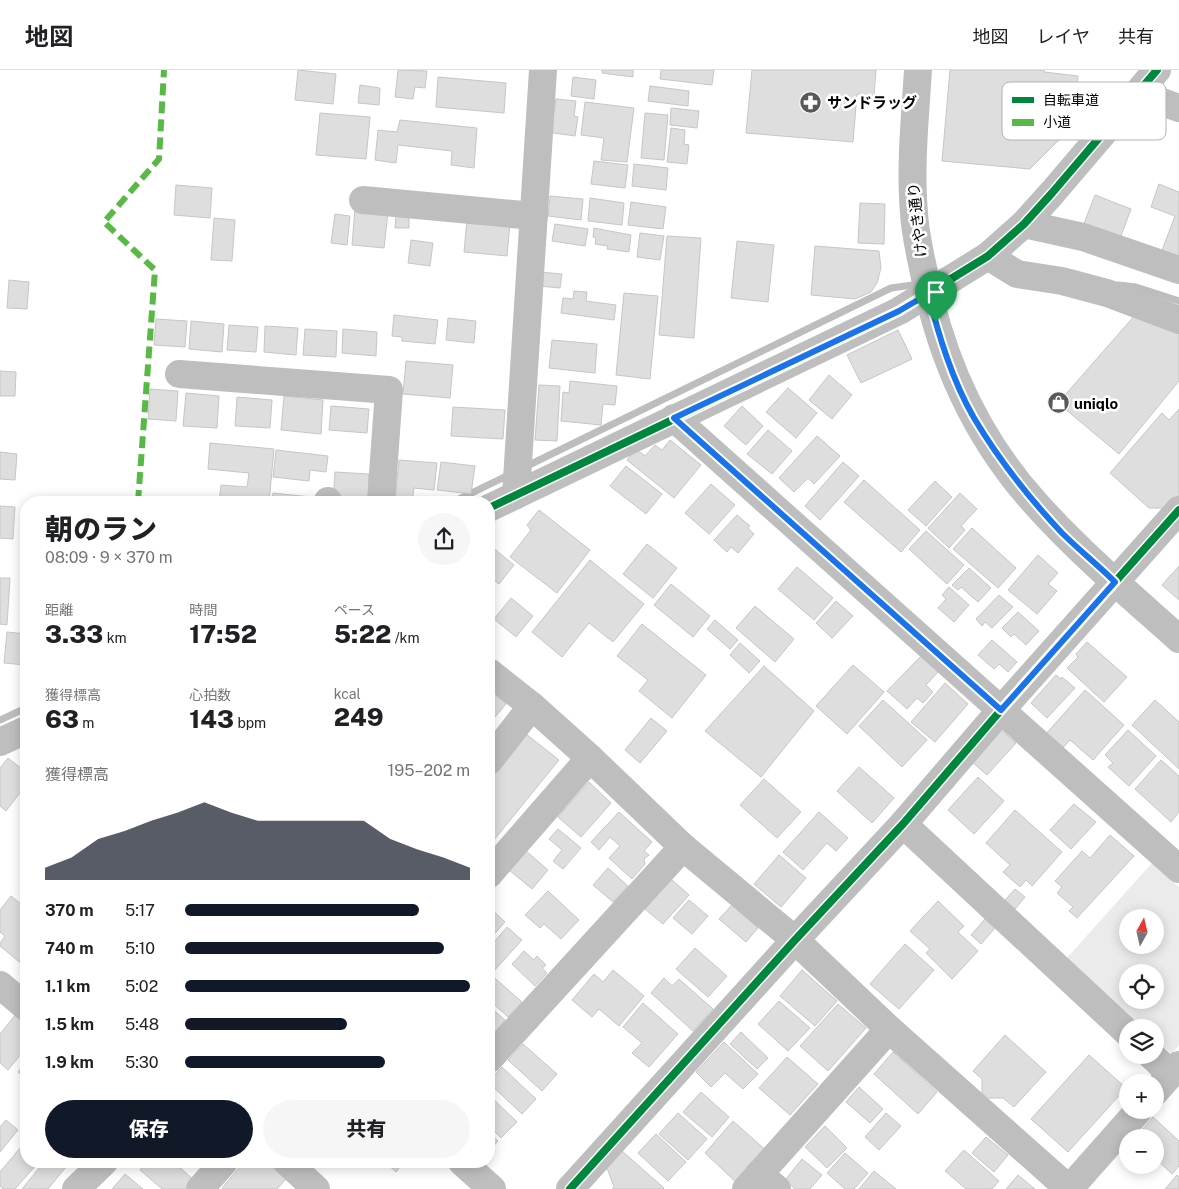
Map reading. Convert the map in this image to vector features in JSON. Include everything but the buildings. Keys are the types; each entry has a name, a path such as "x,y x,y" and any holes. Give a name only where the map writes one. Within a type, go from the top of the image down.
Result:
{"street":[{"path":"516,495 543,70"},
{"name":"けやき通り","path":"918,70 912,166 914,215 928,294 951,369 974,417 1001,460 1035,503 1064,534 1179,639"},
{"path":"1146,82 1157,70"},
{"path":"1166,103 1179,108"},
{"path":"495,505 899,311 928,294 988,256 1024,224 1097,140"},
{"path":"363,200 534,216"},
{"path":"1024,224 1083,237 1179,270"},
{"path":"988,256 1017,274 1062,281 1107,293 1179,320"},
{"path":"179,374 389,390 381,496"},
{"path":"674,418 1179,869"},
{"path":"570,1189 795,940 903,824 1001,710 1179,510"},
{"path":"495,677 532,706 590,758 683,847 795,940 889,1029 1069,1189 1131,1119"},
{"path":"495,753 532,706"},
{"path":"0,742 20,733"},
{"path":"495,867 590,758"},
{"path":"903,824 1119,1025"},
{"path":"495,1052 683,847"},
{"path":"0,985 20,1002"},
{"path":"760,1184 889,1029"},
{"path":"1158,1064 1168,1077"},
{"path":"76,1189 98,1168"},
{"path":"200,1189 219,1168"},
{"path":"293,1168 316,1189"},
{"path":"469,1168 492,1189"}],"shaded area":[{"path":"1152,863 1179,887 1179,1045 1172,1054 1164,1047 1164,1019 1134,1019 1123,1009 1164,1009 1164,964 1119,964 1119,1006 1066,959"}],"waterway":[{"path":"525,467 891,288 920,284"},
{"path":"1119,285 1136,287 1179,301"},
{"path":"465,496 511,474"},
{"path":"0,720 20,711"}],"marked path":[{"path":"138,496 155,270 104,222 159,159 164,70"}],"cycle path":[{"path":"1147,82 1157,70"},
{"path":"495,505 899,311 988,256 1024,224 1097,140"},
{"path":"570,1189 795,940 903,824 1001,710 1179,510"}],"place":[{"name":"サンドラッグ","path":"811,102"},
{"name":"uniqlo","path":"1058,403"}],"route":[{"path":"928,294 936,322 951,369 974,417 1001,460 1035,503 1064,534 1115,582 1001,710 674,418 899,311 928,294"}]}
